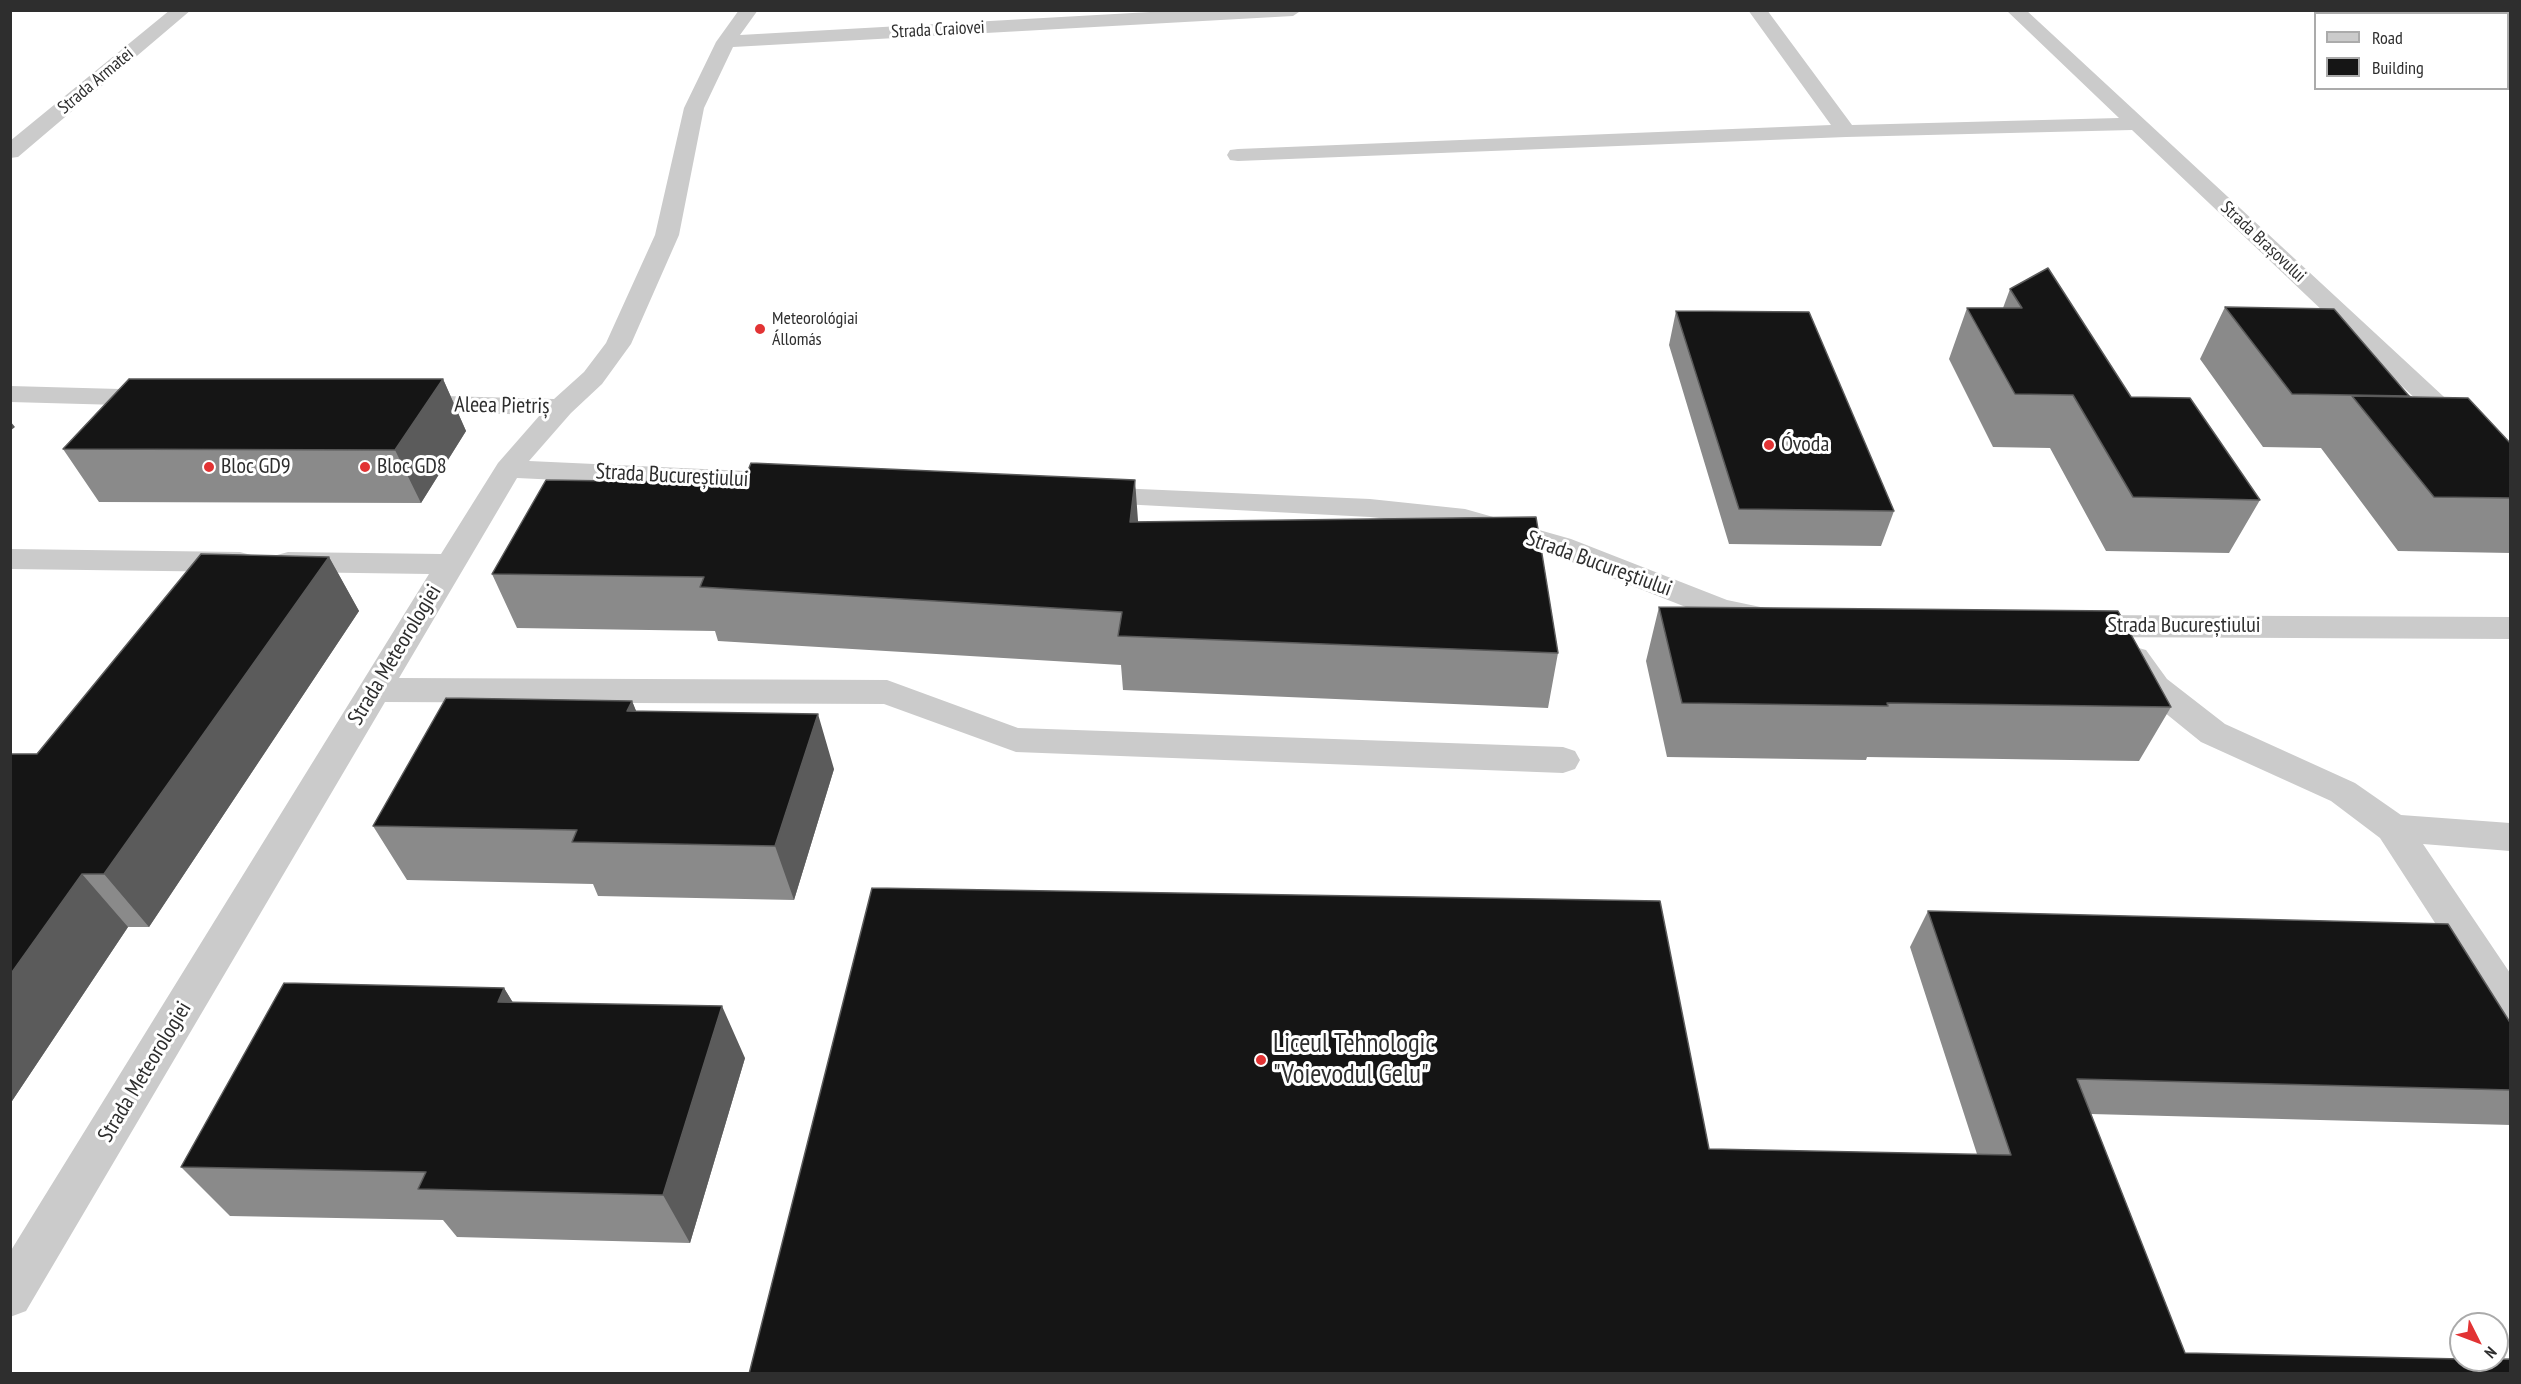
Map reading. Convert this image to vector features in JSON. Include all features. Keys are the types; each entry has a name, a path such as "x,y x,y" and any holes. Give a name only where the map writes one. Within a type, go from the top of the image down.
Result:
{"street":[{"name":"Strada Armatei","path":"10,152 182,10"},
{"name":"Strada Meteorologiei","path":"10,1295 24,1249 375,690 508,469 561,407 593,378 618,344 667,235 694,108 726,42 749,10"},
{"name":"Strada Craiovei","path":"726,42 1293,10"},
{"path":"1757,10 1846,131"},
{"name":"Strada Brașovului","path":"2015,10 2511,473"},
{"path":"1238,155 1846,131 2137,124"},
{"path":"10,394 178,398"},
{"name":"Aleea Pietriș","path":"382,403 561,407"},
{"name":"Strada Bucureștiului","path":"508,469 819,483"},
{"name":"Strada Bucureștiului","path":"1071,495 1370,508 1465,518 1560,546 1722,610 1785,619"},
{"path":"10,559 449,564"},
{"name":"Strada Bucureștiului","path":"2052,625 2511,628"},
{"path":"2111,626 2155,687 2213,733 2343,792 2393,828 2511,1005"},
{"path":"375,690 887,692 1016,740 1563,760"},
{"path":"2393,828 2511,837"}],"building":[{"path":"2048,268 2131,397 2190,398 2260,500 2133,497 2073,395 2015,394 1967,308 2022,308 2010,289"},
{"path":"2225,307 2334,309 2409,396 2292,394"},
{"name":"Óvoda","path":"1676,311 1809,312 1894,511 1739,509"},
{"path":"129,379 443,379 395,450 63,449"},
{"path":"2352,396 2468,398 2511,444 2511,498 2434,497"},
{"path":"751,463 1135,480 1130,522 1536,517 1558,653 1118,636 1122,612 700,587 704,577 492,574 546,480 743,483"},
{"path":"201,554 329,557 104,874 82,874 10,975 10,754 37,754"},
{"path":"1659,607 2118,611 2171,707 1682,703"},
{"path":"446,698 632,701 627,711 818,714 775,846 572,842 577,830 373,826"},
{"name":"Liceul Tehnologic \"Voievodul Gelu\"","path":"872,888 1660,901 1709,1149 2011,1155 1928,911 2448,924 2511,1024 2511,1090 2077,1079 2185,1353 2449,1359 2449,1372 2509,1372 2509,1359 2511,1359 2511,1374 749,1374"},
{"path":"284,983 504,988 498,1002 722,1006 663,1195 418,1189 426,1172 181,1167"}],"place":[{"name":"Meteorológiai Állomás","path":"760,329"},
{"name":"Óvoda","path":"1769,445"},
{"name":"Bloc GD9","path":"209,467"},
{"name":"Bloc GD8","path":"365,467"},
{"name":"Liceul Tehnologic \"Voievodul Gelu\"","path":"1261,1060"}]}
